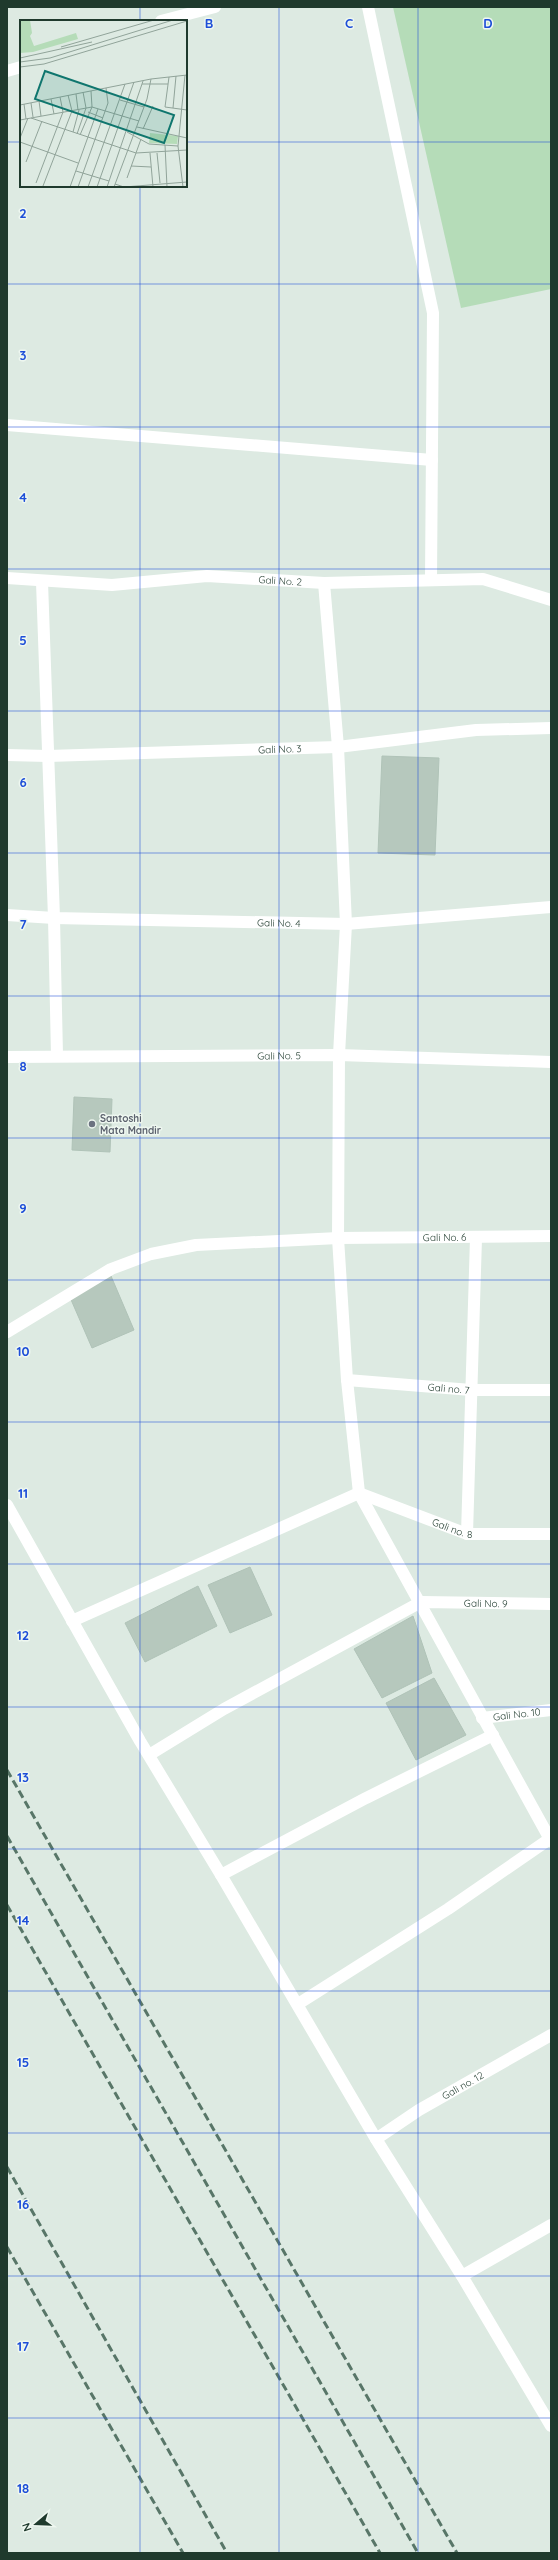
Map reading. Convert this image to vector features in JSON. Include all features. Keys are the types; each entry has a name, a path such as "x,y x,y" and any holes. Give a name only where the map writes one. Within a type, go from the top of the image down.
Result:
{"street":[{"path":"166,20 215,7"},
{"path":"368,7 433,313 431,580"},
{"path":"7,71 20,66"},
{"path":"7,425 432,460"},
{"name":"Gali No. 2","path":"7,578 42,582 112,585 208,576 324,584 483,579 551,600"},
{"path":"42,582 54,918 57,1055"},
{"path":"298,2004 448,1909 550,1839 359,1493 347,1380 338,1238 339,1056 346,924 338,747 324,584"},
{"name":"Gali No. 3","path":"7,755 48,756 338,747 476,730 551,728"},
{"name":"Gali No. 4","path":"7,915 54,918 346,924 551,907"},
{"name":"Gali No. 5","path":"7,1056 339,1056 551,1062"},
{"name":"Gali No. 6","path":"7,1332 97,1277 151,1254 196,1245 338,1238 476,1238 551,1236"},
{"path":"467,1534 476,1238"},
{"name":"Gali no. 7","path":"347,1380 471,1390 551,1390"},
{"path":"72,1620 359,1493"},
{"name":"Gali no. 8","path":"359,1493 467,1534 551,1534"},
{"path":"7,1505 149,1755 298,2004 376,2139 462,2276 551,2426"},
{"path":"149,1755 224,1709 420,1602"},
{"name":"Gali No. 9","path":"420,1602 551,1604"},
{"name":"Gali No. 10","path":"482,1718 551,1710"},
{"path":"221,1875 366,1798 493,1735"},
{"name":"Gali no. 12","path":"376,2139 419,2110 551,2035"},
{"path":"462,2276 551,2225"}],"green space":[{"path":"393,7 551,7 551,289 461,308"}],"building":[{"path":"382,756 439,758 435,855 378,853"},
{"name":"Santoshi Mata Mandir","path":"74,1097 112,1099 110,1152 72,1150"},
{"path":"111,1276 134,1330 92,1348 69,1295"},
{"path":"250,1567 272,1615 230,1633 208,1585"},
{"path":"198,1586 217,1626 145,1662 125,1623"},
{"path":"413,1616 432,1673 382,1698 354,1649"},
{"path":"434,1678 466,1735 416,1760 386,1703"}],"railway":[{"path":"7,1770 457,2553"},
{"path":"7,1836 418,2553"},
{"path":"7,1905 380,2553"},
{"path":"7,2167 227,2553"},
{"path":"7,2247 183,2553"}],"place":[{"name":"Santoshi Mata Mandir","path":"92,1124"}]}
